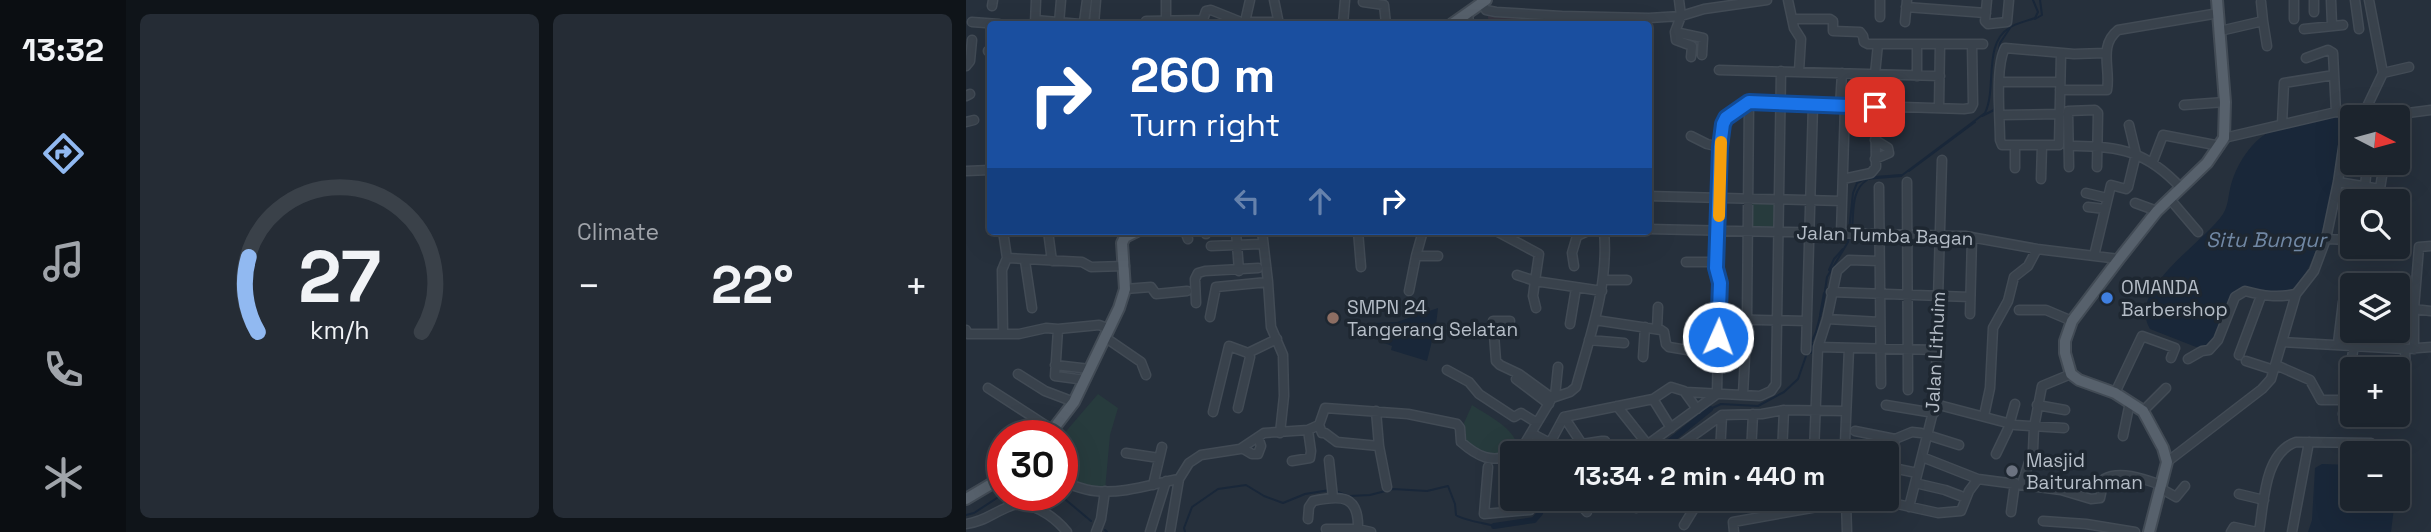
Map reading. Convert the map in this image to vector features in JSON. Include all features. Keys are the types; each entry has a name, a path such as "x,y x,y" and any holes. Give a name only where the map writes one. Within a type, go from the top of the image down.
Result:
{"main road":[{"path":"2149,532 2167,462 2163,448 2143,411 2115,393 2079,380 2071,374 2065,353 2065,341 2072,320 2119,259 2157,211 2207,163 2222,142 2225,102 2217,0"},
{"path":"1456,21 1477,5"},
{"path":"1061,420 1074,402 1088,374 1125,289 1122,243 1129,235"},
{"path":"966,499 987,487"}],"street":[{"path":"1035,21 1036,0"},
{"path":"1059,21 1062,0"},
{"path":"1084,21 1087,0"},
{"path":"1094,21 1096,0"},
{"path":"1156,21 1166,0"},
{"path":"1243,21 1250,0"},
{"path":"1274,0 1279,21"},
{"path":"1343,21 1345,0"},
{"path":"1679,0 1681,16 1675,32 1677,42 1692,47 1691,57"},
{"path":"1477,5 1496,12 1562,20 1681,16 1704,4 1767,0"},
{"path":"1788,0 1791,19 1801,39 1799,71"},
{"path":"1880,0 1880,17"},
{"path":"1987,0 1986,24 2007,22 2009,0"},
{"path":"2294,0 2294,19"},
{"path":"2314,0 2314,12"},
{"path":"2331,0 2332,25"},
{"path":"2355,0 2359,29"},
{"path":"2367,105 2383,73 2370,0"},
{"path":"1363,2 1384,5 1386,21"},
{"path":"2261,2 2267,46"},
{"path":"1905,22 1906,3 1986,13"},
{"path":"1197,21 1203,20 1206,11 1211,10 1237,21"},
{"path":"2000,82 2106,90 2105,53 2113,34 2118,30 2219,13"},
{"path":"1791,19 1830,19 1833,21 1833,31 1860,32 1865,43 1983,44"},
{"path":"2220,30 2263,21"},
{"path":"972,22 987,23"},
{"path":"2304,29 2343,25"},
{"path":"1675,32 1703,38 1702,55"},
{"path":"966,66 970,61 972,40"},
{"path":"1843,179 1871,173 1875,167 1875,74 1878,44"},
{"path":"1917,44 1917,76"},
{"path":"1939,108 1940,44"},
{"path":"1717,394 1720,283 1717,232 1720,147 1726,118 1749,102 1964,109 1972,106 1972,44"},
{"path":"2061,53 2059,145 2005,145 2000,142 2000,82 2003,53 2007,48 2061,53 2105,53"},
{"path":"2306,58 2328,50 2333,55 2336,112"},
{"path":"2383,73 2409,67"},
{"path":"1719,69 1940,76"},
{"path":"1686,441 1722,415 1753,414 1766,405 1776,384 1781,71"},
{"path":"1842,73 1844,234"},
{"path":"2282,124 2283,86 2286,82 2334,75"},
{"path":"1743,394 1749,102"},
{"path":"2184,105 2225,102"},
{"path":"1806,350 1813,104"},
{"path":"1875,124 1897,107"},
{"path":"2069,167 2068,111 2073,110 2097,111 2097,167"},
{"path":"2410,113 2431,110"},
{"path":"2153,161 2163,135 2222,142 2282,124 2340,113"},
{"path":"2000,115 2060,114"},
{"path":"2094,256 2111,185 2127,188 2136,154 2129,125"},
{"path":"1690,136 1720,147"},
{"path":"1875,140 1888,148 1889,153 1875,159"},
{"path":"2015,145 2015,169"},
{"path":"2041,179 2042,145"},
{"path":"2069,146 2098,145 2136,154 2153,161 2181,188"},
{"name":"Jalan Lithuim","path":"1909,507 1935,409 1942,160"},
{"path":"2167,462 2262,389 2275,368 2296,294 2314,271 2326,239 2340,168"},
{"path":"966,171 987,169"},
{"path":"2365,186 2366,175"},
{"path":"2338,182 2380,189 2382,175"},
{"path":"1907,182 1908,390"},
{"path":"1878,187 1881,384"},
{"path":"2086,193 2107,198"},
{"path":"1652,196 1842,201"},
{"path":"2169,198 2198,232"},
{"path":"2135,203 2157,211"},
{"path":"2088,207 2105,209"},
{"name":"Jalan Tumba Bagan","path":"1652,229 1941,235 1972,237 2037,249 2119,259"},
{"path":"1003,334 1002,270 1007,258 1004,235"},
{"path":"1049,235 1052,261"},
{"path":"1237,235 1239,271"},
{"path":"1264,235 1271,327 1283,355 1284,396 1280,433"},
{"path":"1358,235 1361,267"},
{"path":"1409,291 1421,235"},
{"path":"1503,235 1539,254 1535,281 1536,308"},
{"path":"1574,266 1572,253 1580,235"},
{"path":"1552,399 1576,387 1602,291 1606,253 1604,235"},
{"path":"1970,314 1972,237"},
{"path":"2326,239 2340,240"},
{"path":"1211,246 1260,244"},
{"path":"2407,357 2419,247 2431,246"},
{"path":"1984,416 1990,388 1993,328 2008,301 2014,277 2028,266 2037,249"},
{"path":"1416,256 1438,256"},
{"path":"1007,258 1082,262 1091,267 1125,266"},
{"path":"1814,441 1818,347 1837,271 1849,260 1879,261"},
{"path":"1025,261 1032,308"},
{"path":"1686,262 1717,262"},
{"path":"1196,303 1195,279 1198,273 1258,268"},
{"path":"1517,275 1535,281 1602,291"},
{"path":"1603,280 1627,280"},
{"path":"1210,317 1216,287 1268,282"},
{"path":"1125,289 1151,287 1156,294 1187,291"},
{"path":"1570,324 1576,288"},
{"path":"2189,359 2202,351 2208,351 2218,341 2239,293 2245,291 2279,298 2296,294"},
{"path":"1831,292 1970,297"},
{"path":"2261,296 2242,358 2311,380 2321,400 2340,400"},
{"path":"1657,329 1658,307"},
{"path":"2414,309 2431,311"},
{"path":"2019,310 2046,310 2072,320"},
{"path":"2338,343 2340,318"},
{"path":"1718,319 1807,321"},
{"path":"1827,319 1880,322"},
{"path":"1595,320 1664,331 1666,344 1675,349 1699,352 1702,335 1718,337"},
{"path":"1510,321 1493,321 1496,361 1519,374 1552,399"},
{"path":"966,330 968,334 1025,334 1046,328 1099,325 1141,362 1146,375"},
{"path":"1643,357 1645,327"},
{"path":"1058,329 1055,376 1088,374"},
{"path":"2115,393 2141,336 2175,348 2171,358"},
{"path":"1213,412 1229,346 1248,353 1277,339"},
{"path":"1589,340 1624,343"},
{"path":"2283,342 2409,349 2431,347"},
{"path":"2375,343 2375,347"},
{"path":"2353,357 2354,345"},
{"path":"1818,347 1937,350"},
{"path":"1845,441 1849,348"},
{"path":"1238,408 1250,356 1248,353"},
{"path":"1055,365 1088,374"},
{"path":"1526,441 1552,399 1558,366"},
{"path":"1447,370 1469,382 1479,394 1514,417 1521,413 1537,423"},
{"path":"1018,374 1045,391 1074,402"},
{"path":"2011,512 2018,483 2033,450 2037,405 2042,386 2071,374"},
{"path":"1516,379 1552,399"},
{"path":"1530,435 1550,443 1564,417 1653,399 1671,387 1686,392 1698,409"},
{"path":"988,388 1033,420"},
{"path":"2143,411 2166,388"},
{"path":"1686,392 1743,394 1784,410 1846,411"},
{"path":"1653,441 1717,394"},
{"path":"1653,399 1671,428"},
{"path":"2123,436 2130,402"},
{"path":"1996,454 2015,404"},
{"path":"1886,405 1984,416 2009,424 2064,428"},
{"path":"2037,405 2065,410"},
{"path":"1617,406 1645,441"},
{"path":"1379,446 1333,440 1322,433 1319,425 1325,408 1408,414 1457,424 1460,428 1461,443 1480,456 1500,460"},
{"path":"1783,441 1784,410"},
{"path":"1376,411 1387,487"},
{"path":"1752,441 1753,414"},
{"path":"1720,441 1722,415"},
{"path":"1564,417 1580,441"},
{"path":"1170,532 1179,479 1189,463 1201,455 1242,448 1264,433 1308,430 1319,425"},
{"path":"1292,461 1310,458 1308,430"},
{"path":"1855,431 1895,439 1912,432 1928,434 1959,445"},
{"path":"1530,435 1538,441"},
{"path":"1242,448 1252,454 1258,454 1261,446 1258,437"},
{"path":"2231,532 2234,527 2258,532 2277,455 2287,445 2296,442 2340,442"},
{"path":"2292,532 2309,442"},
{"path":"1153,485 1162,447"},
{"path":"1126,453 1159,458"},
{"path":"1922,457 1978,479 2061,490 2091,499 2100,498 2104,479 2108,476 2131,477 2160,487 2176,497 2185,486"},
{"path":"1329,460 1333,493"},
{"path":"1488,467 1484,514 1521,511"},
{"path":"1899,469 1917,473"},
{"path":"1078,487 1105,491 1179,479"},
{"path":"1899,505 1938,513 1961,511 1965,498 1978,479"},
{"path":"1150,532 1166,481"},
{"path":"1915,483 1965,498"},
{"path":"1096,532 1105,491"},
{"path":"1308,519 1309,507 1313,501 1333,493 1355,504 1358,528"},
{"path":"2239,494 2264,500"},
{"path":"1734,532 1733,522 1846,502 1847,532"},
{"path":"966,524 976,523 1009,506 1021,504 1047,514 1068,532"},
{"path":"1684,525 1693,511"},
{"path":"2043,521 2086,524 2135,532"},
{"path":"1326,529 1358,528 1371,532"}],"shaded area":[{"path":"1487,10 1563,21 1489,21"}],"green space":[{"path":"1749,199 1777,199 1776,229 1748,229"},
{"path":"1098,394 1118,408 1110,435 1105,490 1078,484 1078,420 1076,420"},
{"path":"1472,405 1507,429 1515,441 1500,441 1500,456 1494,458 1466,443 1464,423"}],"water":[{"name":"Situ Bungur","path":"2331,117 2340,121 2337,164 2326,216 2310,264 2300,281 2288,291 2282,292 2240,289 2225,324 2209,347 2196,347 2150,329 2145,314 2149,298 2158,283 2170,267 2223,214 2236,171 2246,154 2258,140 2273,130"},
{"path":"1438,308 1427,361 1391,350 1392,346 1379,341 1373,323 1397,322"},
{"path":"2322,464 2340,465 2340,511 2394,511 2391,532 2308,532 2312,520 2315,468"}],"waterway":[{"path":"1849,231 1853,193 1857,183 1865,179 1901,176 1985,113 1996,45 2001,35 2009,28 2035,18 2038,12 2033,0"},
{"path":"2035,19 2042,15 2040,0"},
{"path":"1995,75 2000,43 2010,28"},
{"path":"1982,116 1994,110 1995,101"},
{"path":"1909,171 1975,122"},
{"path":"1875,177 1901,175"},
{"path":"1852,229 1856,195 1867,180"},
{"path":"1809,348 1823,305 1827,277 1849,236"},
{"path":"1829,270 1843,249"},
{"path":"1820,315 1824,293"},
{"path":"1811,353 1813,344"},
{"path":"1710,409 1721,404 1758,406 1784,392 1798,379 1807,353"},
{"path":"1670,441 1710,409"},
{"path":"1185,532 1192,507 1218,489 1246,485 1283,503 1305,494 1330,490"},
{"path":"1335,491 1349,496 1370,495 1393,489 1427,491 1448,486 1456,515 1494,526"},
{"path":"966,515 987,504"},
{"path":"1078,510 1091,521"},
{"path":"1494,526 1534,520 1541,511"}],"slow traffic":[{"path":"1719,216 1721,142"}],"place":[{"name":"OMANDA Barbershop","path":"2107,298"},
{"name":"SMPN 24 Tangerang Selatan","path":"1333,318"},
{"name":"Masjid Baiturahman","path":"2012,471"}],"route":[{"path":"1718,337 1720,283 1716,268 1720,147 1726,118 1749,102 1875,107"}]}
